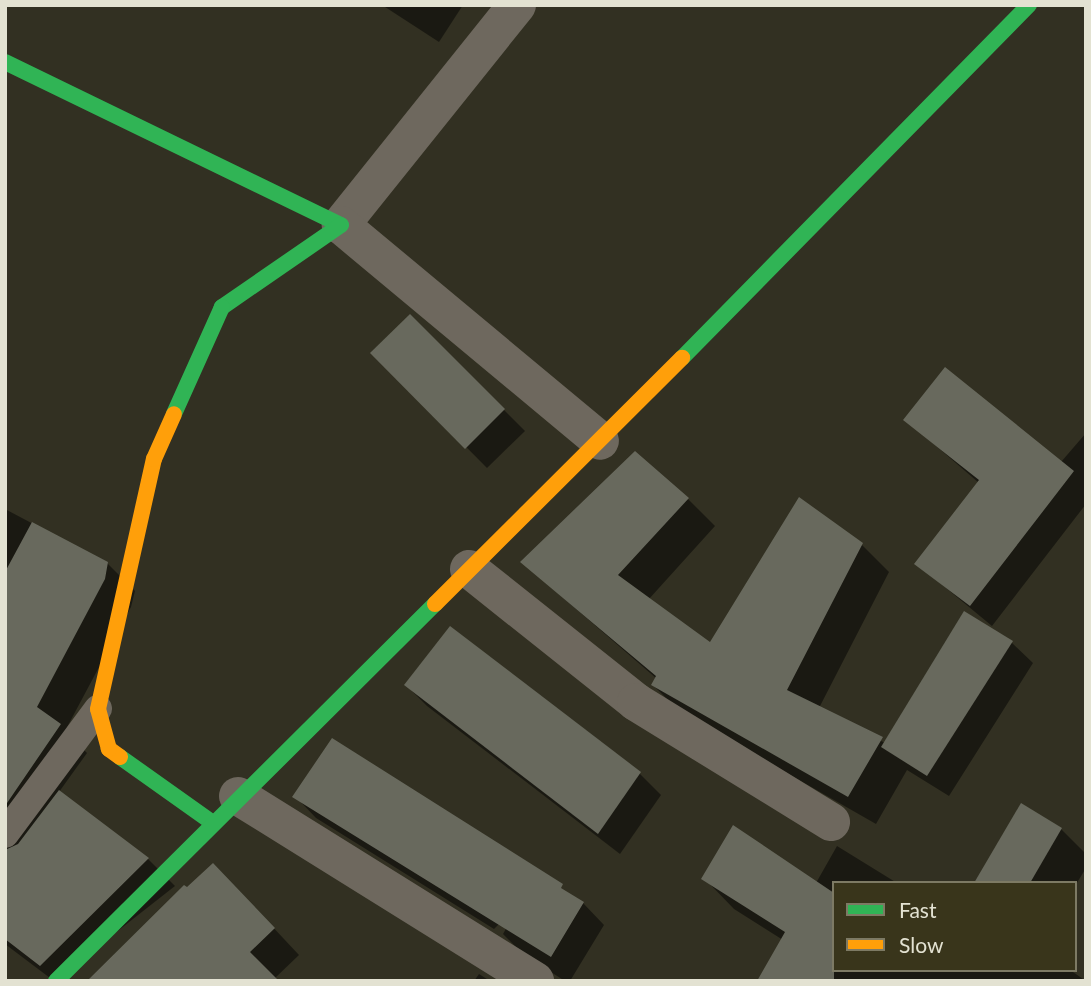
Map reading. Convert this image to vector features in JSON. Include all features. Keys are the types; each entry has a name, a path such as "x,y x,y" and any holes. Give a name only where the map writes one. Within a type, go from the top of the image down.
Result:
{"street":[{"path":"517,5 341,225 222,307 154,458 98,709 109,750 226,810 535,981"},
{"path":"56,981 600,441 1029,5"},
{"path":"5,62 341,225 600,441"},
{"path":"469,569 636,702 831,822"}],"lane":[{"path":"5,834 98,709"}],"building":[{"path":"410,314 505,409 465,449 370,353"},
{"path":"945,367 1074,471 970,606 914,564 979,480 903,420"},
{"path":"635,451 689,498 618,575 710,642 799,497 863,543 787,690 883,737 848,797 651,685 656,676 520,562"},
{"path":"32,522 108,562 105,579 37,707 61,724 5,806 5,572"},
{"path":"964,611 1013,641 927,776 881,747"},
{"path":"450,626 641,772 598,834 404,685"},
{"path":"332,738 563,884 561,888 584,902 551,957 292,797"},
{"path":"59,790 149,858 40,966 5,939 5,850 18,844"},
{"path":"1021,803 1062,828 1031,881 975,881"},
{"path":"733,825 832,892 834,981 757,981 785,932 701,879"},
{"path":"213,863 275,928 250,952 279,981 87,981 184,885 187,887"}],"traffic: fast":[{"path":"682,358 1029,5"},
{"path":"5,62 341,225 222,307 174,414"},
{"path":"56,981 435,604"},
{"path":"120,757 213,823"}],"traffic: slow":[{"path":"435,604 682,358"},
{"path":"120,757 109,749 98,709 154,459 174,414"}]}
